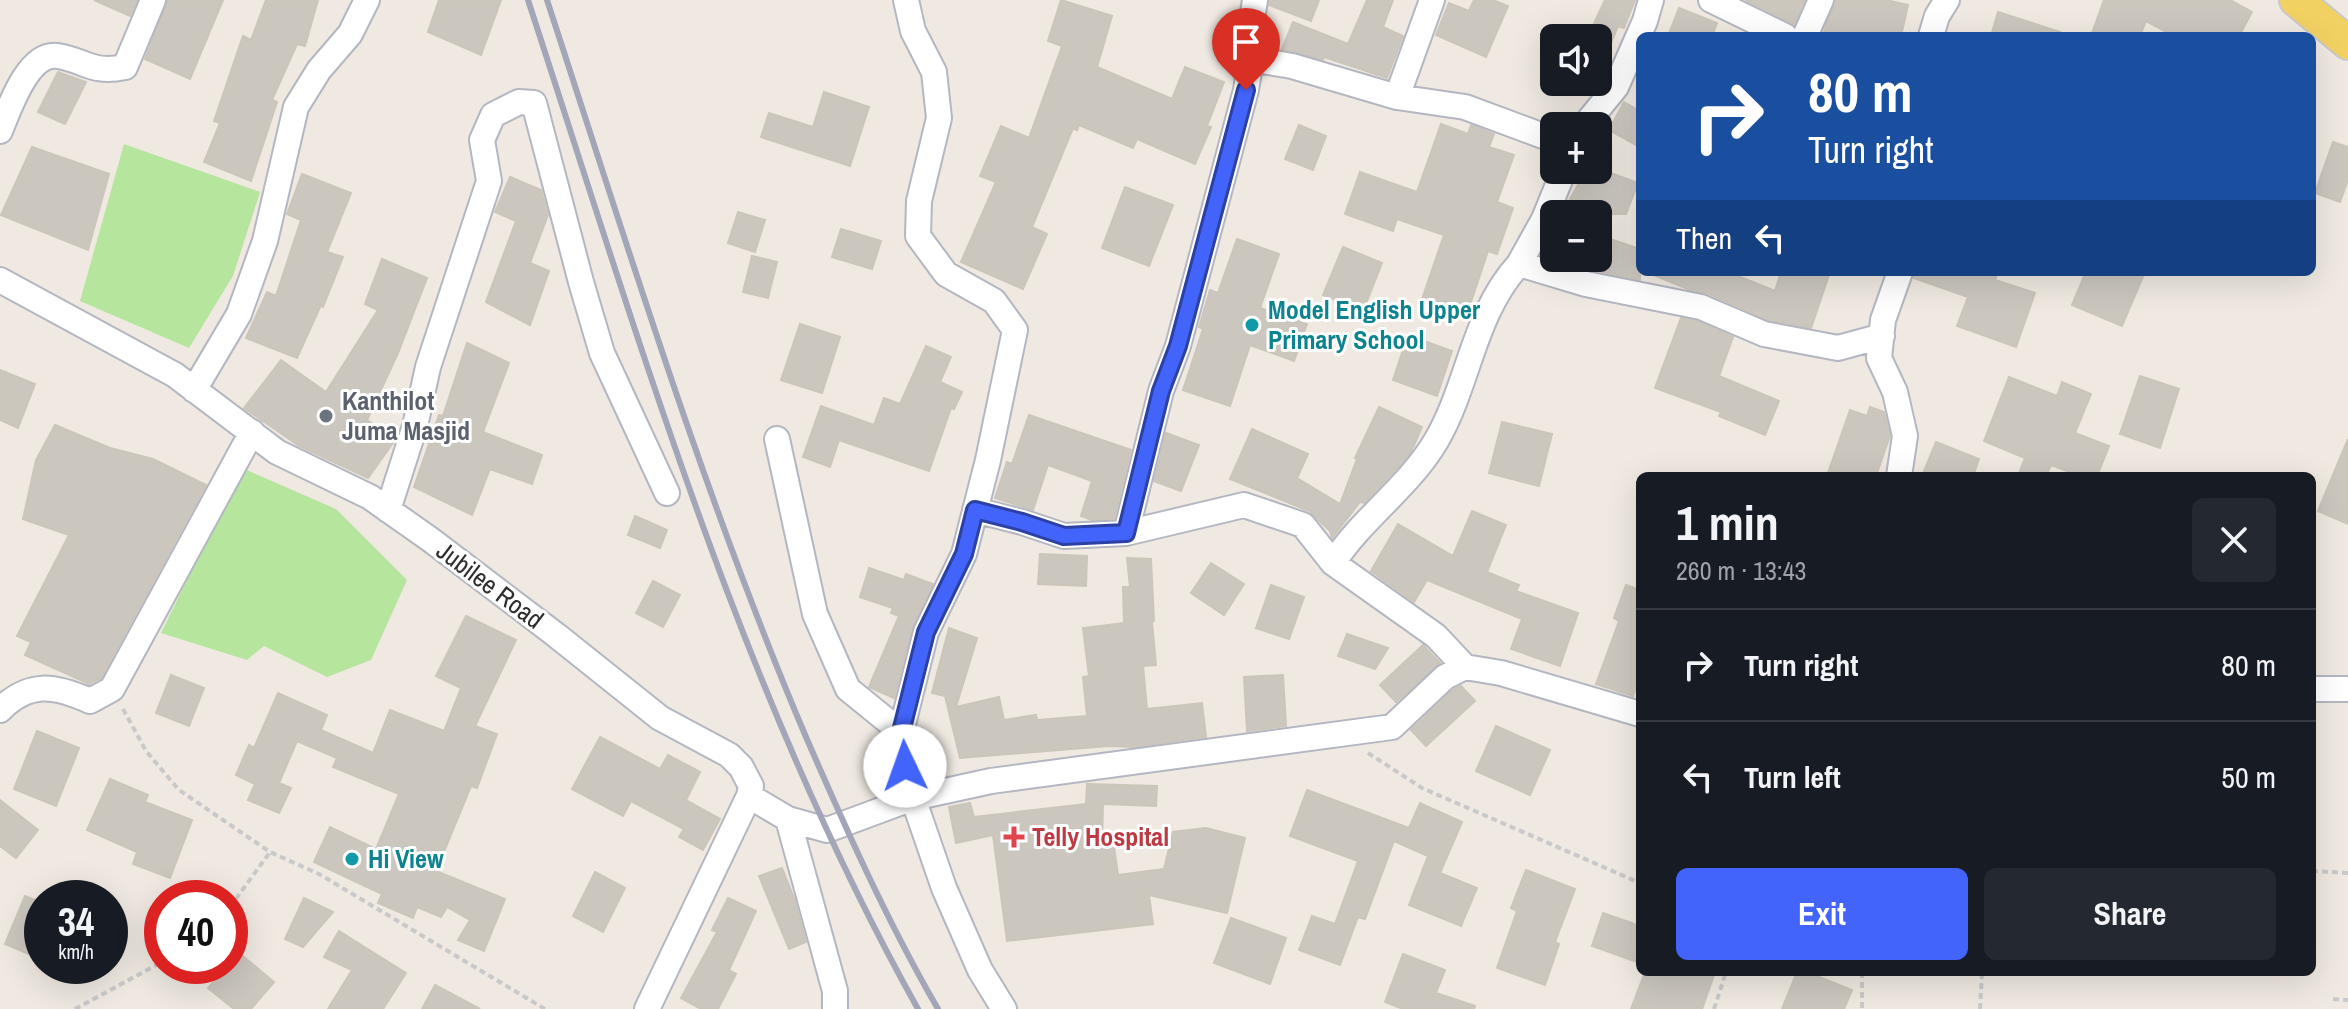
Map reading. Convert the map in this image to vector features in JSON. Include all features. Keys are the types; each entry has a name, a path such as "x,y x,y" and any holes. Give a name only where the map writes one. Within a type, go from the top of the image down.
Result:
{"main road":[{"path":"2296,0 2348,43"}],"street":[{"path":"0,131 18,88 38,61 55,55 105,72 125,67 153,0"},
{"path":"906,0 913,31 934,72 939,118 919,201 918,236 946,274 994,301 1015,330 988,460 964,554 926,632 901,732 913,798 944,888 980,970 1004,1009"},
{"path":"1126,533 1161,391 1178,346 1246,90 1255,0"},
{"path":"1397,97 1432,0"},
{"path":"1640,32 1651,0"},
{"path":"1711,0 1777,32"},
{"path":"1807,32 1821,0"},
{"path":"1932,32 1947,0"},
{"path":"194,390 239,314 265,241 296,107 319,70 350,34 361,2"},
{"path":"1595,112 1616,87 1636,41"},
{"path":"1251,59 1292,66 1397,97 1465,107 1540,135"},
{"path":"388,510 415,426 428,367 489,181 482,140 493,115 519,102 534,103 602,353 667,493"},
{"path":"1333,563 1347,540 1398,491 1434,444 1457,402 1480,328 1505,280 1519,264 1544,219 1558,184"},
{"path":"1519,264 1586,284 1701,307 1764,334 1838,348 1882,336"},
{"path":"1899,276 1883,320 1879,358 1895,392 1905,436 1900,472"},
{"name":"Jubilee Road","path":"0,280 175,375 277,452 370,497 556,635 660,718 729,755 741,767 751,786 749,796"},
{"path":"0,710 15,695 41,688 64,690 90,701 112,689 252,432"},
{"path":"777,439 815,614 848,689 901,732"},
{"path":"975,510 1064,536 1126,533 1244,505 1303,525 1333,563 1436,636 1465,667"},
{"path":"647,1009 749,796 788,819 827,830 913,798 991,781 1392,727 1445,677 1465,667 1501,673 1636,713"},
{"path":"2316,689 2348,689"},
{"path":"788,819 835,991 835,1009"}],"path":[{"path":"112,689 146,751 179,790 270,852 319,874 545,1009"},
{"path":"1341,735 1422,788 1636,881"},
{"path":"248,882 270,852"},
{"path":"2316,871 2348,873"},
{"path":"75,1009 144,972"},
{"path":"1714,1009 1725,976"},
{"path":"1862,976 1862,1009"},
{"path":"1980,1009 1982,976"},
{"path":"2333,999 2348,1000"}],"green space":[{"path":"124,144 260,192 233,276 189,348 80,301"},
{"path":"242,468 336,509 407,580 371,660 327,677 264,646 247,660 161,633"}],"building":[{"path":"94,0 137,0 130,16"},
{"path":"168,0 223,0 190,79 145,59"},
{"path":"266,0 318,0 305,46 297,44 272,100 277,102 251,181 204,162 220,123 214,121 243,36 251,40"},
{"path":"439,0 501,0 481,55 428,32"},
{"path":"1061,0 1112,16 1097,67 1172,99 1185,67 1224,82 1207,126 1211,127 1195,164 1137,139 1133,148 1079,125 1077,130 1073,128 1032,227 1047,234 1023,289 961,262 996,182 980,176 1001,126 1029,138 1062,46 1048,41"},
{"path":"1270,0 1319,0 1311,21 1269,5"},
{"path":"1367,0 1393,0 1383,27 1403,36 1387,78 1324,57 1323,60 1282,49 1293,22 1348,44"},
{"path":"1474,0 1493,0 1508,6 1486,57 1436,35 1449,3 1469,11"},
{"path":"1605,0 1635,0 1624,28 1618,26 1612,41 1612,24 1594,24"},
{"path":"1745,0 1805,0 1794,24"},
{"path":"1836,0 1886,0 1908,5 1902,32 1824,31"},
{"path":"2104,0 2230,0 2252,12 2241,32 2167,32 2146,21 2142,32 2092,32"},
{"path":"1679,8 1717,23 1714,32 1670,32"},
{"path":"1998,12 2060,32 1992,32"},
{"path":"58,72 86,82 65,124 38,112"},
{"path":"824,92 869,107 850,166 761,137 769,113 813,127"},
{"path":"1624,102 1636,109 1636,145 1612,132 1612,124"},
{"path":"1441,124 1468,134 1471,125 1494,134 1489,147 1514,155 1497,202 1513,208 1497,254 1488,251 1467,314 1422,299 1444,235 1397,219 1393,231 1345,214 1360,172 1417,192"},
{"path":"1299,125 1326,136 1313,170 1285,159"},
{"path":"2333,142 2348,147 2348,180 2340,202 2316,193"},
{"path":"32,147 109,174 88,250 1,215"},
{"path":"1612,173 1636,182 1626,214 1612,214 1612,200 1570,200 1578,184 1612,184"},
{"path":"302,174 351,193 327,252 343,257 323,307 321,305 297,358 246,338 267,292 276,296 301,220 287,214"},
{"path":"510,177 541,190 548,215 530,263 549,271 530,325 486,302 516,221 495,212"},
{"path":"1125,187 1173,205 1149,266 1102,248"},
{"path":"738,212 765,220 755,252 728,243"},
{"path":"841,229 881,241 872,269 832,257"},
{"path":"1237,239 1279,254 1260,308 1307,324 1294,361 1250,345 1230,406 1183,390 1203,329 1199,327 1210,290 1218,293"},
{"path":"1612,240 1636,248 1636,276 1640,276 1640,280 1603,272 1612,272"},
{"path":"1343,247 1382,263 1363,311 1323,295"},
{"path":"752,256 777,262 768,298 743,292"},
{"path":"382,259 427,278 398,353 367,420 395,440 368,478 299,446 244,408 281,360 326,392 378,310 365,304"},
{"path":"1656,276 1738,276 1775,291 1780,276 1829,276 1811,328 1768,320 1707,293 1690,290"},
{"path":"1996,276 1995,280 2035,293 2016,347 1957,326 1968,297 1914,278"},
{"path":"2084,276 2143,276 2122,326 2072,305"},
{"path":"1681,318 1697,321 1733,337 1719,376 1779,401 1765,435 1719,416 1721,412 1655,388"},
{"path":"800,324 840,337 822,393 781,380"},
{"path":"1408,335 1452,351 1437,396 1393,380"},
{"path":"467,343 509,363 483,432 542,455 532,484 490,469 472,515 414,487 439,415 443,416"},
{"path":"926,346 951,357 940,382 962,392 954,409 951,408 929,471 839,440 830,467 803,457 821,406 874,425 884,398 900,404"},
{"path":"0,370 35,384 18,428 0,420"},
{"path":"2140,376 2179,389 2160,448 2120,434"},
{"path":"2009,377 2057,396 2062,382 2091,394 2075,433 2109,446 2099,472 2069,472 2051,465 2048,472 2020,472 2025,458 1984,441"},
{"path":"1379,407 1422,427 1411,452 1364,503 1360,502 1332,538 1330,531 1309,511 1230,479 1252,429 1308,454 1297,478 1340,504 1355,458"},
{"path":"1870,407 1884,412 1890,436 1877,472 1828,472 1850,410 1867,416"},
{"path":"1029,415 1131,450 1114,519 1092,520 1081,516 1092,481 1048,465 1033,510 995,498 1007,462 1012,464"},
{"path":"1502,422 1552,434 1539,486 1489,473"},
{"path":"55,425 110,448 153,459 206,485 101,678 89,684 25,655 31,642 17,636 69,535 23,519 36,460"},
{"path":"1166,433 1199,445 1181,491 1154,481"},
{"path":"2348,439 2348,524 2318,511"},
{"path":"1936,442 1979,459 1974,472 1924,472"},
{"path":"1472,511 1506,525 1487,572 1519,585 1516,591 1578,613 1560,666 1528,655 1531,649 1526,654 1511,649 1522,619 1427,580 1414,602 1371,571 1398,524 1453,556"},
{"path":"635,516 667,530 660,548 628,535"},
{"path":"1040,554 1087,556 1086,586 1038,584"},
{"path":"1127,558 1151,559 1156,665 1143,666 1147,709 1202,703 1206,737 1133,747 1109,746 960,758 945,696 932,693 949,628 977,638 956,707 999,697 1004,720 1036,715 1037,720 1087,716 1083,677 1089,676 1083,628 1124,623 1123,587 1130,587"},
{"path":"1211,563 1244,584 1224,615 1191,593"},
{"path":"869,568 904,580 906,574 933,584 912,628 894,698 869,687 899,616 891,613 893,608 860,597"},
{"path":"653,581 680,595 663,627 636,613"},
{"path":"1271,585 1304,597 1289,639 1256,628"},
{"path":"1626,585 1636,589 1636,687 1633,696 1596,684 1619,621 1614,618"},
{"path":"466,616 516,640 475,726 497,734 477,788 471,786 436,871 505,899 484,951 458,940 470,920 447,907 441,917 417,907 413,918 378,903 382,894 314,862 330,827 376,849 399,794 333,767 337,758 297,741 279,783 291,788 279,813 248,800 255,784 236,775 249,745 254,748 278,693 327,715 321,730 373,753 390,710 444,731 461,688 436,676"},
{"path":"1347,634 1388,648 1375,669 1338,656"},
{"path":"1423,645 1440,663 1396,702 1380,685"},
{"path":"171,675 204,688 189,726 156,713"},
{"path":"1283,675 1286,726 1247,731 1244,677"},
{"path":"1461,686 1475,701 1426,746 1411,730"},
{"path":"1496,726 1550,750 1530,795 1476,771"},
{"path":"37,731 79,748 56,806 14,789"},
{"path":"600,737 660,769 668,755 700,772 686,800 720,819 703,850 679,837 684,829 631,801 623,816 572,789"},
{"path":"110,779 148,795 145,802 192,820 170,878 133,864 137,852 87,830"},
{"path":"1087,784 1157,786 1156,806 1103,804 1102,842 1113,840 1118,875 1164,869 1173,832 1206,828 1245,838 1227,913 1149,895 1153,924 1007,941 993,835 956,843 949,807 970,803 974,817 1086,804"},
{"path":"1307,790 1409,828 1420,803 1462,822 1440,873 1477,888 1461,926 1409,905 1428,856 1394,841 1365,919 1358,917 1340,965 1299,950 1312,916 1335,924 1358,861 1290,836"},
{"path":"0,800 38,830 16,858 0,846"},
{"path":"782,868 806,942 789,949 759,876"},
{"path":"1526,870 1575,889 1555,942 1559,944 1545,985 1497,968 1517,911 1511,908"},
{"path":"595,872 625,888 603,932 573,916"},
{"path":"24,898 24,952 5,944"},
{"path":"304,898 333,912 303,947 285,939"},
{"path":"728,898 756,911 729,970 736,974 718,1009 701,1009 681,998 717,932 712,930"},
{"path":"1603,913 1636,925 1636,962 1592,946"},
{"path":"1231,918 1286,938 1270,984 1214,963"},
{"path":"339,931 406,973 383,1009 328,1009 352,970 324,957"},
{"path":"1403,954 1445,970 1436,993 1475,1006 1474,1009 1403,1009 1385,1002"},
{"path":"248,960 274,982 251,1009 234,1009 208,988 211,984 248,984"},
{"path":"1643,976 1714,976 1702,1009 1631,1009"},
{"path":"1795,976 1817,976 1852,990 1844,1009 1782,1009"},
{"path":"435,985 480,1009 422,1009"}],"railway":[{"path":"528,0 654,386 746,641 798,766 855,889 918,1009"},
{"path":"547,0 669,371 769,647 884,909 938,1009"}],"place":[{"name":"Model English Upper Primary School","path":"1252,325"},
{"name":"Kanthilot Juma Masjid","path":"326,416"},
{"name":"Telly Hospital","path":"1014,837"},
{"name":"Hi View","path":"352,859"}],"route":[{"path":"905,766 901,732 926,632 964,554 975,510 1064,536 1126,533 1161,391 1178,346 1246,90"}]}
